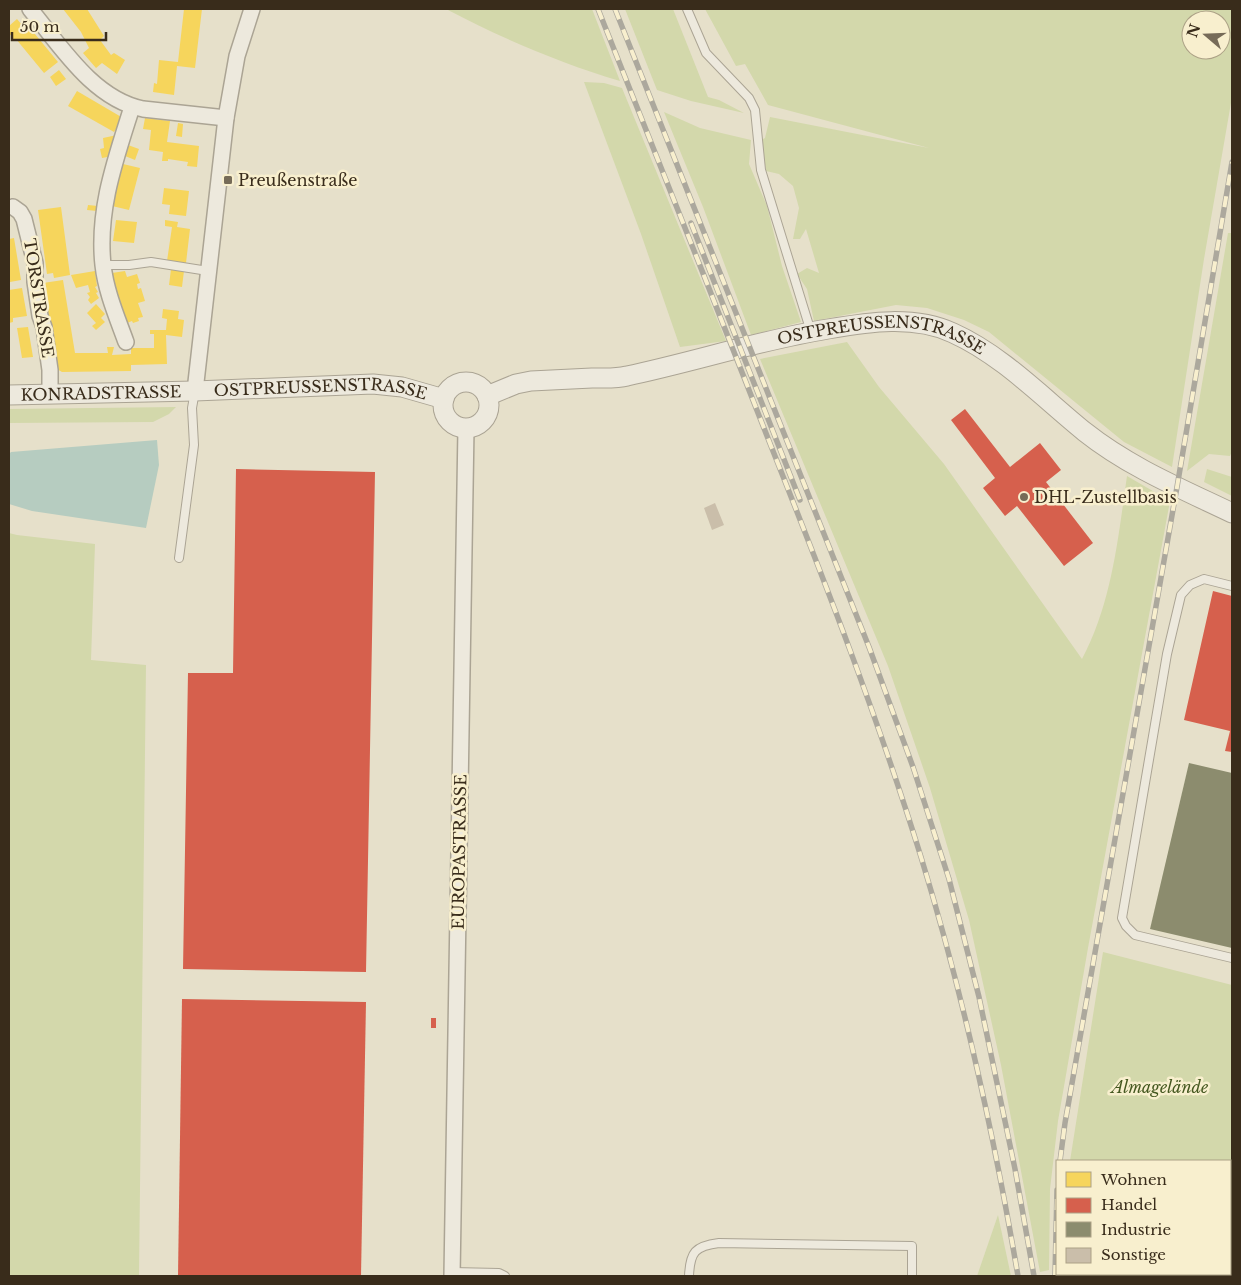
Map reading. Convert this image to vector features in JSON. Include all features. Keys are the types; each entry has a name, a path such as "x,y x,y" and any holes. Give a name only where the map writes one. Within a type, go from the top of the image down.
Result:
{"street":[{"path":"30,9 90,80 107,93 132,107 226,118"},
{"path":"195,391 226,118 237,56 252,9"},
{"path":"126,342 111,300 103,265 102,227 106,198 132,107"},
{"name":"TORSTRASSE","path":"13,207 20,212 24,219 35,263 34,282 40,316 44,327 50,370 50,394"},
{"name":"OSTPREUSSENSTRASSE","path":"487,396 516,384 531,381 625,377 791,335 874,322 921,324 953,332 984,350 1018,375 1108,449 1151,474 1232,513"},
{"path":"468,382 481,388 487,396 489,406 484,420 479,424 466,428 454,425 444,410 444,399 448,391 454,386 468,382"},
{"name":"OSTPREUSSENSTRASSE","path":"195,391 373,384 402,388 444,399"},
{"name":"KONRADSTRASSE","path":"9,395 195,391"},
{"name":"EUROPASTRASSE","path":"452,1274 466,428"}],"lane":[{"path":"687,9 706,53 749,98 755,110 761,170 810,332"},
{"path":"103,265 129,265 151,262 208,271"},
{"path":"179,558 194,445 192,408 195,391"},
{"path":"1232,586 1204,579 1190,585 1181,595 1168,654 1122,918 1126,926 1135,935 1232,958"},
{"path":"689,1276 689,1264 698,1248 706,1244 719,1243 912,1246 912,1276"},
{"path":"452,1274 499,1273 505,1276"}],"green space":[{"path":"446,9 592,9 620,81 531,49"},
{"path":"625,9 673,9 708,97 719,100 744,113 691,101 657,90"},
{"path":"705,9 1232,9 1232,97 1204,259 1172,467 1124,442 989,332 964,320 927,308 896,305 814,321 807,289 797,274 807,268 819,273 806,229 800,239 793,239 799,208 793,186 779,174 766,171 761,140 765,138 770,117 929,148 768,105 745,64 736,66"},
{"path":"584,82 604,83 622,88 726,341 680,347 641,234"},
{"path":"664,112 700,128 751,140 749,164 767,206 782,266 801,322 751,335 703,207"},
{"path":"1228,233 1232,233 1232,451 1230,456 1209,454 1187,471"},
{"path":"847,342 879,387 944,464 1082,659 1092,638 1107,593 1117,546 1127,476 1170,501 1058,1121 1050,1189 1049,1270 1040,1272 1001,1065 969,920 930,788 888,666 760,359"},
{"path":"176,407 169,414 153,422 9,423 9,409"},
{"path":"1207,469 1232,477 1232,496 1204,482"},
{"path":"9,533 95,544 91,660 146,665 139,1276 9,1276"},
{"name":"Almagelände","path":"1103,952 1232,985 1232,1276 1065,1276 1231,1275 1231,1160 1070,1160"},
{"path":"998,1215 1011,1276 977,1276"}],"shaded area":[{"path":"157,440 159,465 146,528 32,511 9,504 9,454 11,452"}],"building: Wohnen":[{"path":"63,9 87,9 104,36 100,40 111,55 114,53 125,60 117,74 102,63 96,68 83,53 89,48 81,32"},
{"path":"184,9 202,9 195,68 177,66 174,95 153,92 154,83 157,84 159,60 178,62"},
{"path":"17,19 27,31 30,28 58,62 44,73 9,33 9,26"},
{"path":"59,70 66,79 56,86 50,77"},
{"path":"77,91 123,118 114,132 68,106"},
{"path":"145,118 170,121 167,142 199,146 197,167 187,166 188,162 168,159 168,161 162,161 163,152 149,150 151,130 143,129"},
{"path":"178,123 183,124 182,137 176,136"},
{"path":"117,135 113,156 102,158 100,149 104,148 103,138"},
{"path":"128,145 139,149 135,160 125,156"},
{"path":"123,164 140,168 129,210 112,206"},
{"path":"164,188 189,191 186,216 169,214 170,205 162,204"},
{"path":"88,205 98,206 97,211 87,210"},
{"path":"61,207 70,275 54,278 53,273 47,274 38,210"},
{"path":"116,220 137,222 134,243 113,241"},
{"path":"165,220 178,222 177,227 190,229 186,263 167,261 172,227 165,226"},
{"path":"14,238 21,280 10,282 9,239"},
{"path":"171,269 184,271 182,287 169,285"},
{"path":"95,271 97,286 95,287 99,298 91,304 88,300 90,297 87,293 90,292 88,285 76,288 71,275"},
{"path":"125,271 127,277 137,274 140,283 137,284 138,289 141,288 145,301 138,303 143,317 138,318 139,321 133,323 132,321 127,323 118,298 115,299 113,294 117,293 112,273"},
{"path":"63,280 75,353 108,353 107,347 114,347 112,355 131,354 131,348 154,348 154,334 150,334 150,330 166,330 167,319 162,318 163,309 179,311 178,319 184,320 182,337 166,335 167,364 131,365 131,371 62,372 57,369 43,283"},
{"path":"22,288 27,316 13,318 13,322 9,323 9,290"},
{"path":"96,304 105,314 101,318 105,322 96,330 92,326 96,323 87,313"},
{"path":"28,327 33,357 22,358 17,328"}],"building: Handel":[{"name":"DHL-Zustellbasis","path":"965,409 1010,467 1040,443 1061,470 1046,482 1093,543 1064,566 1017,506 1005,516 983,488 995,478 951,420"},
{"path":"236,469 375,472 366,972 183,969 188,673 233,673"},
{"path":"1213,591 1232,596 1232,752 1225,751 1230,731 1184,720"},
{"path":"182,999 366,1002 361,1276 178,1276"},
{"path":"431,1018 436,1018 436,1028 431,1028"}],"building: Industrie":[{"path":"1189,763 1232,773 1232,948 1150,929"}],"building: Sonstige":[{"path":"715,503 724,525 712,530 704,508"}],"railway":[{"path":"598,9 831,599 887,753 921,857 964,1013 999,1170 1018,1276"},
{"path":"615,9 869,647 913,767 949,879 979,997 1015,1169 1034,1276"},
{"path":"1060,1160 1232,162"},
{"path":"691,223 800,500"},
{"path":"1055,1276 1056,1233"}],"place":[{"name":"Preußenstraße","path":"228,180"},
{"name":"DHL-Zustellbasis","path":"1024,497"}]}
